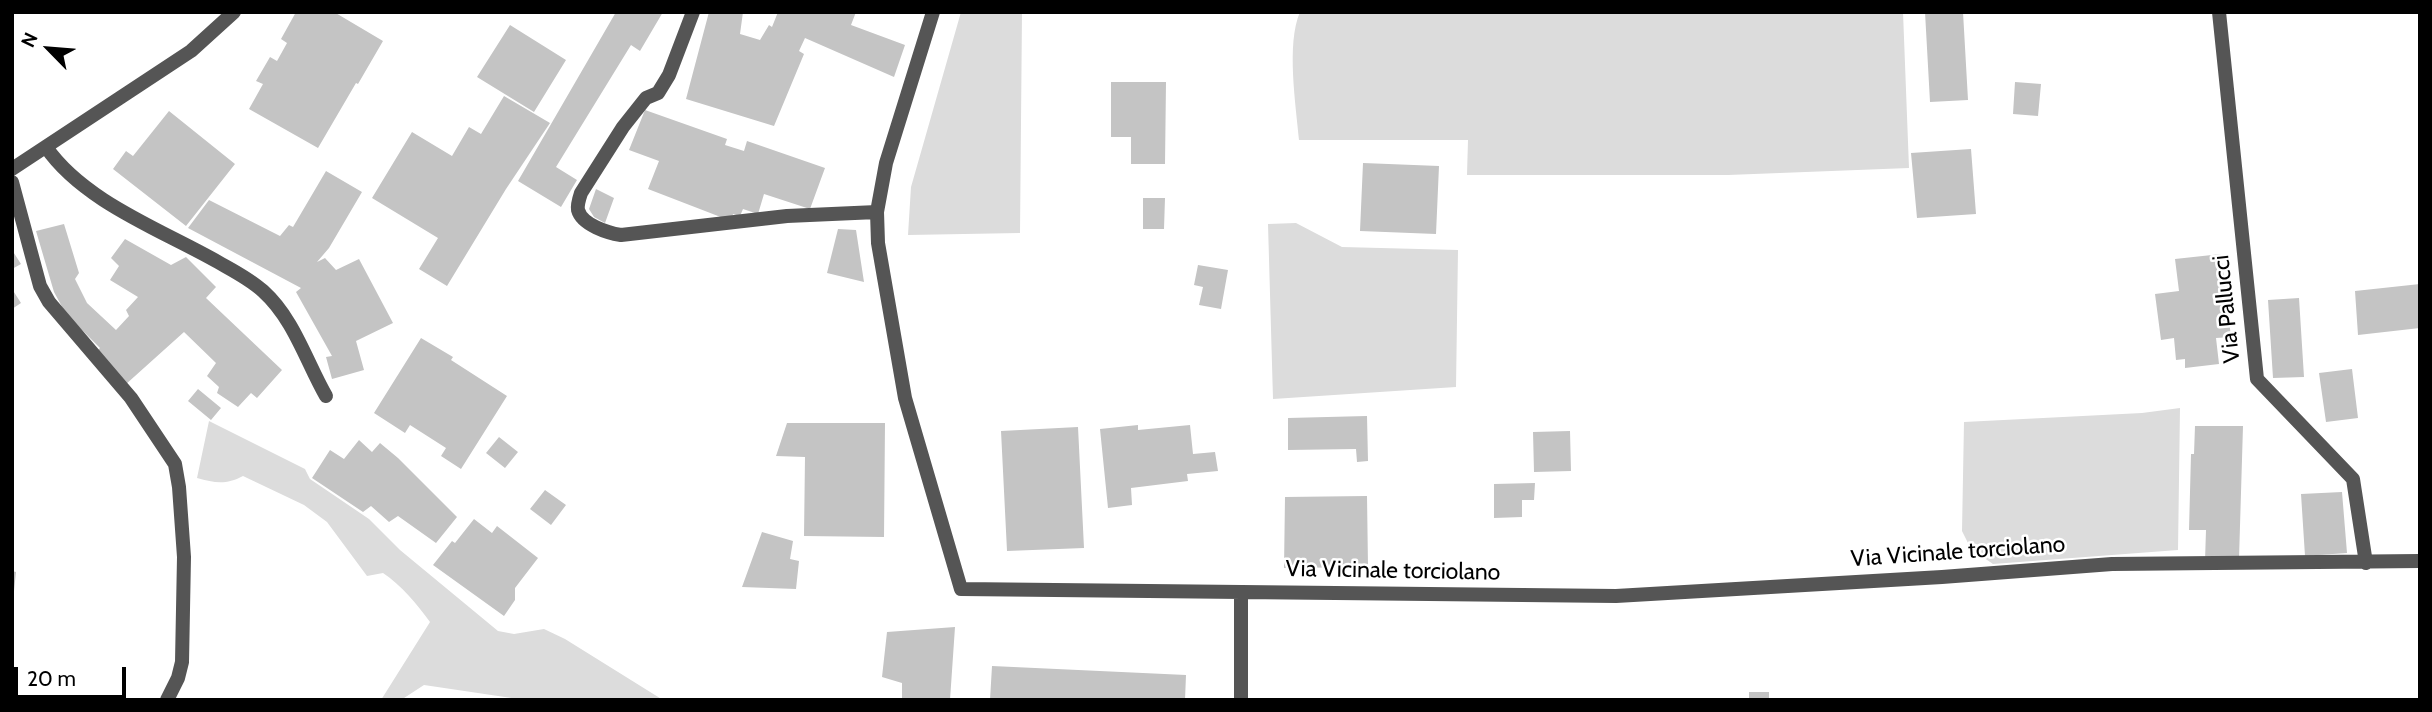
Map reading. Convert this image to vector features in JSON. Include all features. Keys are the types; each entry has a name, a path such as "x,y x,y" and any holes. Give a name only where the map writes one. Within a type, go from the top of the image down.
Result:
{"street":[{"path":"12,169 191,51 234,12"},
{"path":"693,12 669,75 658,93 646,98 622,127 580,194 579,214 587,222 611,234 621,235 787,216 877,212"},
{"name":"Via Vicinale torciolano","path":"933,12 886,163 877,212 878,243 905,398 961,589 1616,596 2112,564 2420,561"},
{"name":"Via Pallucci","path":"2219,12 2257,379 2353,478 2366,562"},
{"path":"46,148 58,164 76,180 120,209 240,275 265,293 290,324 326,396"},
{"path":"12,182 40,286 49,302 131,398 175,464 184,557 182,662 167,700"},
{"path":"1241,592 1241,700"}],"shaded area":[{"path":"961,12 1022,12 1020,233 908,235 911,187"},
{"path":"1300,12 1903,12 1909,168 1728,175 1467,175 1468,140 1299,140 1293,57"},
{"path":"1296,223 1342,247 1458,250 1456,387 1273,399 1268,224"},
{"path":"2180,408 2178,550 1993,564 1971,549 1962,531 1964,422 2142,413"},
{"path":"209,421 305,469 310,479 369,519 400,550 498,631 514,634 544,629 565,639 663,700 525,700 424,685 401,700 381,700 430,622 390,578 383,573 367,576 327,522 304,505 243,476 220,482 197,478"}],"building":[{"path":"296,12 334,12 383,41 318,148 249,109 263,84 256,81 270,57 277,61 287,43 281,39"},
{"path":"616,12 663,12 640,51 631,45 556,167 577,180 561,207 518,181"},
{"path":"709,12 743,12 740,34 760,40 769,25 772,27 778,12 856,12 851,25 905,45 894,77 805,38 799,51 804,54 774,126 686,99"},
{"path":"1925,12 1963,12 1968,100 1930,102"},
{"path":"510,25 566,60 534,112 477,77"},
{"path":"1111,82 1166,82 1165,164 1131,164 1131,137 1111,137"},
{"path":"2015,82 2041,84 2038,116 2013,114"},
{"path":"504,96 550,123 447,286 419,269 438,238 372,198 412,132 452,156 469,127 481,134"},
{"path":"645,110 727,139 725,145 744,151 747,141 825,168 810,209 764,194 758,214 743,209 740,216 733,214 731,221 648,189 659,161 629,150"},
{"path":"169,111 235,164 186,226 113,169 126,151 133,156"},
{"path":"1971,149 1976,214 1917,218 1911,153"},
{"path":"1363,163 1439,166 1436,234 1360,231"},
{"path":"326,171 362,192 329,248 317,262 325,258 336,270 359,259 393,323 356,341 364,370 332,379 326,357 332,356 296,292 301,288 188,228 209,200 280,236 289,225 293,227"},
{"path":"596,189 614,198 605,223 594,217 589,209"},
{"path":"1143,198 1165,198 1164,229 1143,229"},
{"path":"64,224 79,273 75,279 87,303 116,330 129,316 126,310 138,297 110,280 119,266 111,258 125,239 171,265 186,257 216,287 206,298 282,370 257,398 251,393 238,407 217,393 219,387 207,376 216,363 184,332 125,385 98,350 100,348 66,314 54,292 36,231"},
{"path":"838,229 856,230 864,282 827,273"},
{"path":"12,250 21,264 12,269"},
{"path":"2221,254 2231,337 2216,338 2219,364 2185,368 2185,359 2176,360 2174,338 2161,340 2155,294 2179,291 2175,259"},
{"path":"1198,265 1228,270 1221,309 1199,305 1203,287 1194,285"},
{"path":"2420,284 2420,328 2358,335 2355,291"},
{"path":"12,289 21,303 12,309"},
{"path":"2299,298 2304,377 2273,378 2268,300"},
{"path":"421,338 453,357 451,360 507,396 461,469 441,456 446,448 410,425 405,433 374,413"},
{"path":"2352,369 2358,418 2326,422 2319,373"},
{"path":"198,389 221,408 211,420 188,401"},
{"path":"1367,416 1368,461 1357,462 1356,449 1288,450 1288,418"},
{"path":"787,423 885,423 884,537 804,536 805,457 776,456"},
{"path":"1138,425 1138,430 1190,425 1193,454 1215,452 1218,471 1187,474 1188,481 1131,488 1132,505 1108,508 1100,429"},
{"path":"2195,426 2243,426 2239,559 2205,561 2206,530 2189,530 2191,454 2194,454"},
{"path":"1078,427 1084,548 1007,551 1001,431"},
{"path":"1570,431 1571,471 1534,472 1533,432"},
{"path":"499,437 518,452 505,468 486,453"},
{"path":"359,440 372,452 380,443 457,517 436,543 398,516 389,522 371,506 363,512 312,478 330,450 344,459"},
{"path":"1535,483 1534,500 1522,500 1522,517 1494,518 1494,484"},
{"path":"545,490 566,505 551,525 530,509"},
{"path":"2342,492 2347,553 2305,556 2301,494"},
{"path":"1367,496 1368,567 1284,568 1285,497"},
{"path":"474,519 492,533 497,526 538,558 515,588 515,600 504,616 433,565"},
{"path":"762,532 793,541 790,559 799,561 796,589 742,587"},
{"path":"12,571 16,572 14,591 12,591"},
{"path":"955,627 950,700 902,700 902,683 882,677 887,632"},
{"path":"992,666 1186,675 1185,700 990,700"},
{"path":"1749,692 1769,692 1769,700 1749,700"}]}
